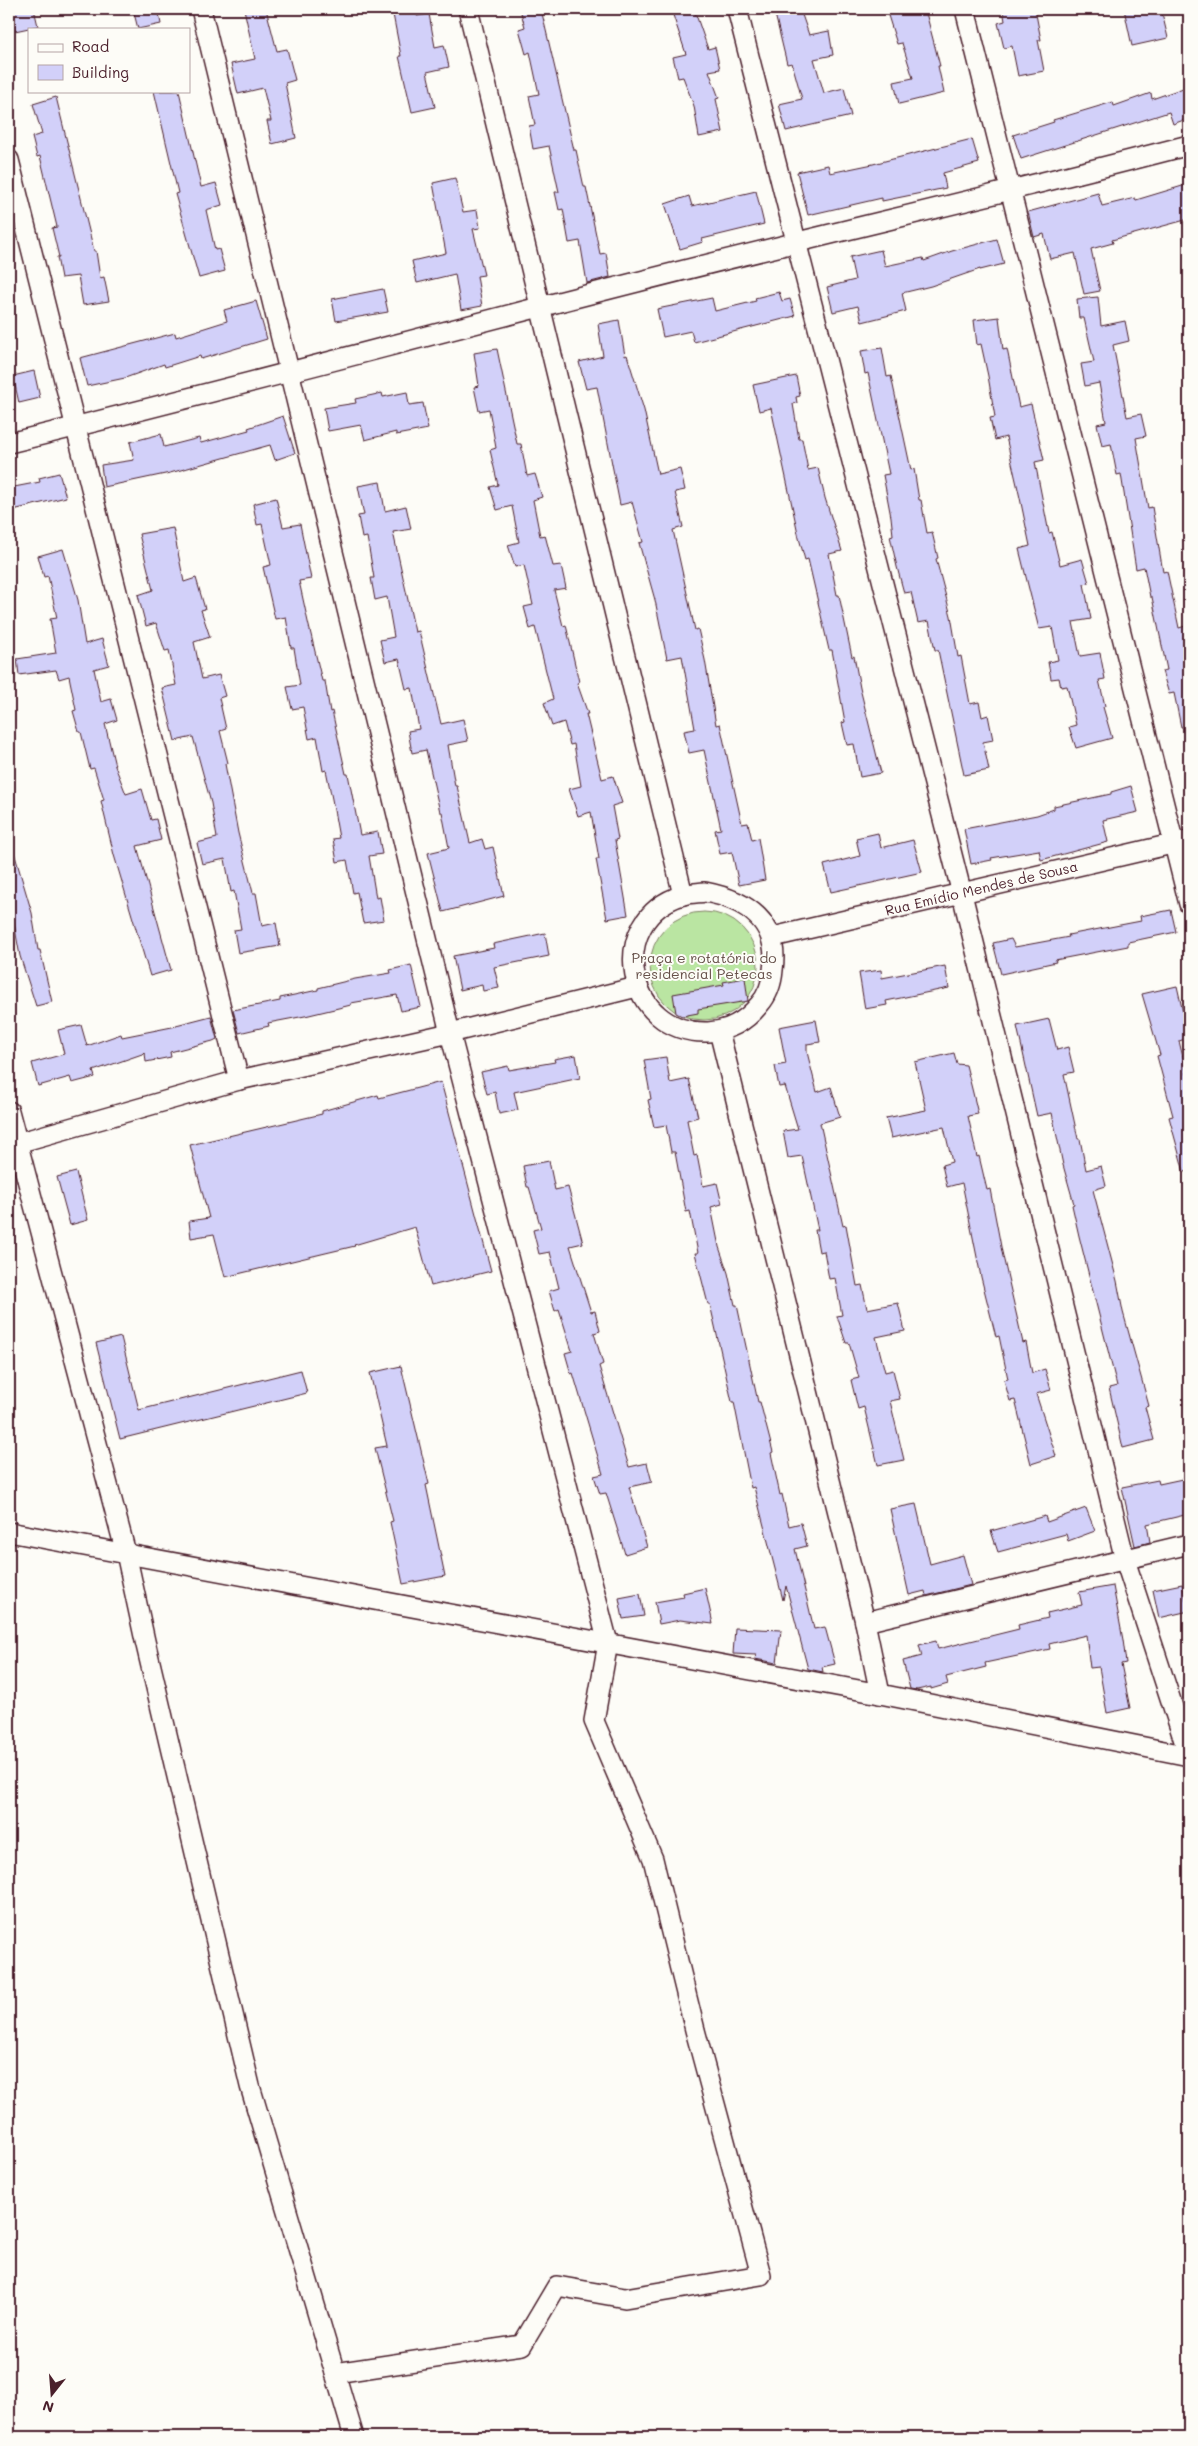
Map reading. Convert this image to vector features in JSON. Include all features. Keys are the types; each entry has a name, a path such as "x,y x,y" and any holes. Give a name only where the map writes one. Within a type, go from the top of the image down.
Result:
{"street":[{"path":"201,9 450,1033 608,1643 594,1721 653,1860 695,2030 761,2275 625,2298 557,2286 522,2345 335,2374"},
{"path":"468,9 683,895"},
{"path":"9,1532 880,1694 1189,1756 1125,1560 962,894 737,9"},
{"path":"965,9 1010,192 1182,842 1189,904"},
{"path":"9,443 289,373 795,242 1010,192 1189,145"},
{"path":"9,160 74,427 239,1080"},
{"name":"Rua Emídio Mendes de Sousa","path":"773,937 1182,842"},
{"path":"706,892 728,896 748,908 773,937 774,964 772,982 764,1000 752,1014 736,1025 718,1031 693,1032 669,1024 650,1008 637,987 632,964 635,942 646,921 662,905 683,895 706,892"},
{"path":"17,1143 239,1080 450,1033 637,987"},
{"path":"718,1031 865,1622 880,1694"},
{"path":"9,1111 126,1553 250,2086 354,2437"},
{"path":"865,1622 1189,1544"}],"green space":[{"name":"Praça e rotatória do residencial Petecas","path":"704,912 725,917 734,921 742,928 749,936 753,945 758,966 753,987 749,996 742,1004 734,1011 725,1015 704,1020 683,1015 674,1011 666,1004 659,996 655,987 650,966 655,945 659,936 666,928 674,921 683,917"}],"building":[{"path":"34,9 38,26 15,31 11,11"},
{"path":"133,9 158,9 161,24 138,28"},
{"path":"244,9 266,9 277,51 287,49 295,80 285,83 296,138 272,144 267,121 271,121 263,88 238,94 231,64 255,59"},
{"path":"392,9 415,9 417,16 429,14 435,47 444,45 449,67 427,72 435,107 412,112 399,56 401,56"},
{"path":"520,9 541,9 574,150 576,150 584,187 586,187 600,254 606,253 610,277 587,283 580,241 569,243 563,209 559,210 555,192 559,192 549,146 533,149 529,126 535,125 529,96 539,94 530,52 526,54 519,29 525,27"},
{"path":"671,9 694,9 708,49 715,47 720,69 709,71 719,98 716,99 723,132 699,137 694,106 683,77 678,78 673,57 686,54"},
{"path":"790,9 800,9 809,35 829,31 833,55 814,59 824,93 844,88 851,116 786,131 779,104 802,99 792,63 787,64 775,14"},
{"path":"886,9 925,9 940,66 938,66 944,93 899,104 894,82 913,78 902,43 897,44"},
{"path":"1003,9 1035,9 1044,71 1018,76 1012,46 1004,48 998,23 1005,21"},
{"path":"1124,9 1161,9 1168,38 1132,46"},
{"path":"1189,86 1189,118 1173,124 1169,112 1021,159 1013,135 1054,122 1053,120 1113,102 1114,106 1151,93 1152,99"},
{"path":"154,92 179,92 201,187 216,183 222,205 206,210 215,250 219,249 225,271 199,278 175,194 178,193"},
{"path":"56,97 94,251 96,251 100,278 104,277 109,301 83,305 78,276 61,278 57,257 59,257 52,228 57,227 40,156 37,157 32,137 42,134 33,104"},
{"path":"972,139 979,163 943,173 946,188 882,201 882,198 808,215 797,172 828,165 830,173"},
{"path":"455,178 463,212 477,210 480,228 473,229 484,275 477,276 482,306 461,310 455,274 417,283 412,261 446,253 433,183"},
{"path":"1189,184 1189,219 1112,240 1113,243 1091,249 1100,291 1084,294 1075,253 1050,259 1044,234 1034,237 1028,212 1098,193 1102,206 1135,198 1136,200"},
{"path":"756,191 764,224 702,239 703,242 680,249 665,204 689,196 692,206"},
{"path":"997,239 1004,264 980,269 931,286 902,293 906,311 862,322 858,306 833,312 827,287 855,280 850,257 881,250 885,266 923,258 924,261"},
{"path":"383,289 388,312 336,321 332,299"},
{"path":"779,292 782,301 790,299 795,316 694,342 691,331 663,337 657,309 712,298 715,311 756,301 755,298"},
{"path":"1098,297 1101,326 1125,321 1129,341 1113,345 1127,417 1141,414 1146,436 1136,438 1148,508 1152,507 1163,572 1167,571 1179,628 1189,625 1189,727 1181,727 1174,693 1169,694 1162,671 1167,670 1152,597 1150,597 1144,567 1136,569 1121,474 1117,475 1111,444 1102,446 1097,424 1106,422 1099,383 1085,386 1081,364 1094,362 1084,318 1079,318 1077,299"},
{"path":"256,301 267,339 201,359 200,356 165,367 164,364 125,378 87,386 80,358 175,333 176,337 227,321 224,310"},
{"path":"999,317 1003,350 1007,349 1019,407 1031,404 1044,460 1035,462 1049,533 1052,532 1060,565 1082,559 1089,583 1084,584 1091,619 1073,622 1080,656 1100,653 1105,679 1099,680 1105,706 1103,707 1112,738 1076,748 1069,727 1076,725 1067,686 1061,687 1059,678 1051,679 1048,662 1058,660 1052,627 1039,629 1019,549 1030,546 1006,437 995,440 990,418 995,417 981,344 977,345 974,320"},
{"path":"619,320 625,356 627,355 644,410 658,474 680,469 685,490 675,492 683,527 673,530 695,630 698,629 705,660 716,725 720,724 742,824 748,823 752,840 758,838 765,880 739,885 732,852 720,854 715,830 721,829 704,750 689,753 684,731 695,729 682,656 667,659 655,600 639,543 643,542 632,502 620,505 597,387 586,389 579,362 603,356 598,324"},
{"path":"882,348 887,377 891,376 911,470 914,469 927,533 932,532 938,558 936,559 951,616 958,657 961,656 970,704 979,702 982,717 988,715 993,740 983,742 989,770 964,775 938,650 935,650 929,621 918,623 911,592 904,593 897,567 890,536 893,535 891,517 883,475 889,474 868,373 865,374 861,351"},
{"path":"497,349 517,444 521,444 527,476 535,474 542,497 533,500 540,536 545,535 553,566 561,565 566,588 554,590 563,626 566,625 579,682 577,683 588,714 586,714 602,779 613,776 622,803 612,806 618,839 615,840 628,915 607,919 596,859 599,859 591,812 578,816 569,789 581,786 574,744 570,745 564,722 552,726 544,703 553,699 535,627 530,629 524,607 533,605 524,565 515,567 508,545 519,542 512,506 497,510 490,487 498,485 490,450 496,448 489,409 479,411 474,387 479,386 474,353"},
{"path":"34,371 40,398 19,403 13,376"},
{"path":"796,376 800,396 796,397 797,403 793,404 799,439 802,439 808,470 818,468 825,498 842,551 829,554 837,595 839,595 852,657 854,656 881,773 860,777 854,744 847,745 842,723 845,722 832,650 829,650 808,559 805,560 799,538 771,408 759,411 753,385"},
{"path":"407,392 409,405 423,403 428,429 396,435 396,432 365,440 361,425 328,431 324,408 356,403 355,399 382,393 383,397"},
{"path":"283,416 295,453 275,460 270,445 170,473 104,487 101,465 134,460 130,442 161,434 164,447 199,438 201,443 249,430 248,428"},
{"path":"59,473 66,497 9,511 9,488 40,482 39,478"},
{"path":"380,482 385,511 406,506 411,529 393,532 415,632 419,631 441,724 463,719 468,741 448,745 455,786 457,786 470,843 482,839 485,849 493,847 504,896 443,912 428,853 449,848 442,812 440,812 426,750 412,753 408,731 419,729 412,688 406,689 399,659 385,662 380,640 394,637 387,597 375,600 371,578 374,578 367,537 362,538 358,516 364,515 358,486"},
{"path":"276,498 283,527 300,524 311,579 299,581 322,681 325,681 330,712 332,711 346,774 348,774 360,835 378,832 382,854 369,856 376,898 380,897 384,920 363,923 357,892 353,893 347,860 337,862 333,839 339,838 326,770 323,771 317,737 309,739 303,707 292,709 287,687 300,685 294,648 291,648 286,617 275,619 263,567 271,565 262,524 257,525 253,504"},
{"path":"173,528 184,582 196,578 205,609 201,610 210,637 194,642 202,679 219,675 225,696 219,698 226,729 220,731 228,763 225,764 238,833 253,893 256,893 262,926 276,923 280,946 238,953 234,930 241,929 234,891 231,892 225,859 202,864 197,843 217,838 211,803 193,737 175,741 162,688 176,685 169,650 165,651 156,623 146,626 138,595 153,590 139,534"},
{"path":"63,549 78,600 85,644 102,639 109,665 94,669 101,702 111,699 117,720 105,724 115,766 126,794 142,789 151,820 156,819 161,840 137,846 171,970 150,976 114,855 101,801 104,800 94,768 90,769 81,732 79,732 73,711 76,710 69,676 59,679 56,670 19,675 17,659 56,653 50,619 57,618 48,576 44,577 38,556"},
{"path":"1131,786 1138,812 1103,820 1108,842 1041,860 1039,850 991,858 992,860 971,864 964,829 1037,815 1054,809 1054,806 1111,794 1111,792"},
{"path":"878,833 881,848 913,840 922,872 831,892 824,865 860,856 856,838"},
{"path":"13,849 32,913 38,950 40,950 52,1002 36,1006 20,956 13,918 9,920 9,850"},
{"path":"1171,910 1176,932 1128,942 1128,946 1055,960 1056,962 1001,974 993,943 1011,939 1015,947 1069,937 1068,935 1141,921 1140,916"},
{"path":"545,933 549,956 494,967 499,988 483,991 482,985 460,990 453,956 494,948 493,944"},
{"path":"411,965 421,1007 401,1011 397,995 351,1003 351,1005 268,1023 269,1026 239,1033 233,1010 280,1001 280,998 318,990 318,988 355,979 391,973 390,970"},
{"path":"945,966 949,988 886,1001 887,1005 865,1009 859,973 881,970 882,978"},
{"path":"745,978 748,1001 698,1009 698,1013 682,1016 676,1013 673,994 724,985 723,982"},
{"path":"1177,986 1184,1017 1189,1016 1189,1038 1179,1041 1189,1082 1189,1171 1184,1172 1169,1117 1173,1116 1157,1056 1160,1055 1142,994"},
{"path":"211,1016 217,1039 213,1041 170,1052 171,1057 146,1062 145,1053 93,1071 95,1077 72,1083 70,1077 38,1086 32,1063 64,1054 58,1030 81,1025 87,1046 121,1034 122,1037 177,1026"},
{"path":"1049,1019 1057,1050 1068,1047 1074,1072 1064,1074 1086,1170 1101,1166 1106,1186 1093,1190 1117,1281 1123,1312 1149,1406 1145,1407 1154,1440 1123,1448 1109,1388 1117,1386 1079,1236 1072,1205 1074,1204 1063,1165 1052,1113 1037,1116 1017,1026"},
{"path":"816,1020 820,1042 807,1044 807,1052 817,1092 831,1087 840,1117 820,1123 843,1226 846,1225 857,1286 862,1285 867,1309 898,1303 905,1331 876,1337 885,1372 893,1370 900,1399 890,1401 904,1460 878,1465 864,1407 858,1409 851,1380 859,1378 849,1343 846,1343 837,1316 842,1315 835,1278 829,1279 824,1251 819,1252 815,1230 818,1230 802,1156 788,1158 783,1131 798,1129 785,1086 779,1087 775,1066 786,1064 779,1027"},
{"path":"954,1053 957,1064 966,1065 978,1114 968,1116 977,1157 979,1156 987,1190 990,1189 1023,1343 1026,1342 1032,1373 1045,1369 1051,1390 1036,1394 1056,1456 1031,1464 1015,1400 1010,1401 1004,1380 1008,1379 999,1336 996,1337 981,1277 962,1183 947,1187 942,1165 952,1162 944,1127 891,1138 886,1118 926,1110 915,1062"},
{"path":"576,1055 580,1078 514,1092 518,1110 499,1114 495,1092 487,1094 481,1072 508,1066 509,1070 555,1062 554,1059"},
{"path":"666,1057 670,1083 689,1079 698,1117 687,1120 694,1156 697,1155 703,1186 717,1183 722,1204 711,1207 719,1247 728,1273 735,1305 737,1305 758,1402 760,1402 773,1452 771,1453 780,1495 782,1494 789,1526 801,1523 807,1546 795,1549 814,1629 825,1627 835,1664 822,1667 823,1672 808,1669 786,1586 783,1600 754,1487 751,1488 734,1402 732,1402 710,1304 708,1304 695,1253 698,1253 690,1211 686,1212 675,1152 671,1152 666,1125 654,1127 648,1100 651,1099 644,1060"},
{"path":"441,1082 491,1271 431,1286 415,1227 355,1246 225,1277 214,1234 191,1238 189,1221 209,1218 190,1145 322,1114 322,1111 378,1095 379,1098"},
{"path":"549,1161 555,1190 568,1187 583,1243 570,1246 591,1312 595,1311 600,1331 594,1333 603,1364 599,1366 629,1467 647,1463 652,1482 629,1487 647,1547 625,1554 606,1493 600,1494 594,1476 603,1474 573,1373 571,1374 565,1353 572,1351 559,1309 555,1311 549,1291 559,1288 550,1252 539,1254 533,1230 541,1228 529,1187 527,1187 523,1166"},
{"path":"76,1172 88,1220 70,1225 57,1177"},
{"path":"121,1337 139,1410 301,1370 307,1393 120,1439 96,1343"},
{"path":"401,1366 429,1484 426,1485 445,1576 403,1584 390,1522 393,1521 375,1448 387,1446 370,1373"},
{"path":"1187,1478 1189,1514 1147,1524 1150,1542 1135,1546 1122,1487 1158,1480 1159,1484"},
{"path":"916,1504 930,1564 963,1555 971,1585 926,1596 925,1591 909,1595 890,1509"},
{"path":"1086,1508 1095,1531 1068,1541 1066,1534 998,1552 991,1531 1045,1516 1047,1522"},
{"path":"1182,1584 1189,1611 1159,1618 1153,1590"},
{"path":"1113,1586 1126,1663 1121,1664 1130,1708 1107,1713 1099,1667 1090,1668 1086,1635 1049,1644 1050,1649 985,1663 986,1667 946,1677 948,1684 931,1689 931,1687 917,1690 910,1689 903,1661 922,1656 919,1645 936,1641 938,1649 1019,1629 1018,1625 1048,1618 1047,1613 1082,1605 1079,1592"},
{"path":"705,1588 713,1624 680,1620 659,1624 655,1602 684,1597 683,1593"},
{"path":"640,1594 644,1616 623,1619 619,1598"},
{"path":"735,1628 781,1630 777,1663 755,1659 756,1655 733,1654"}]}
